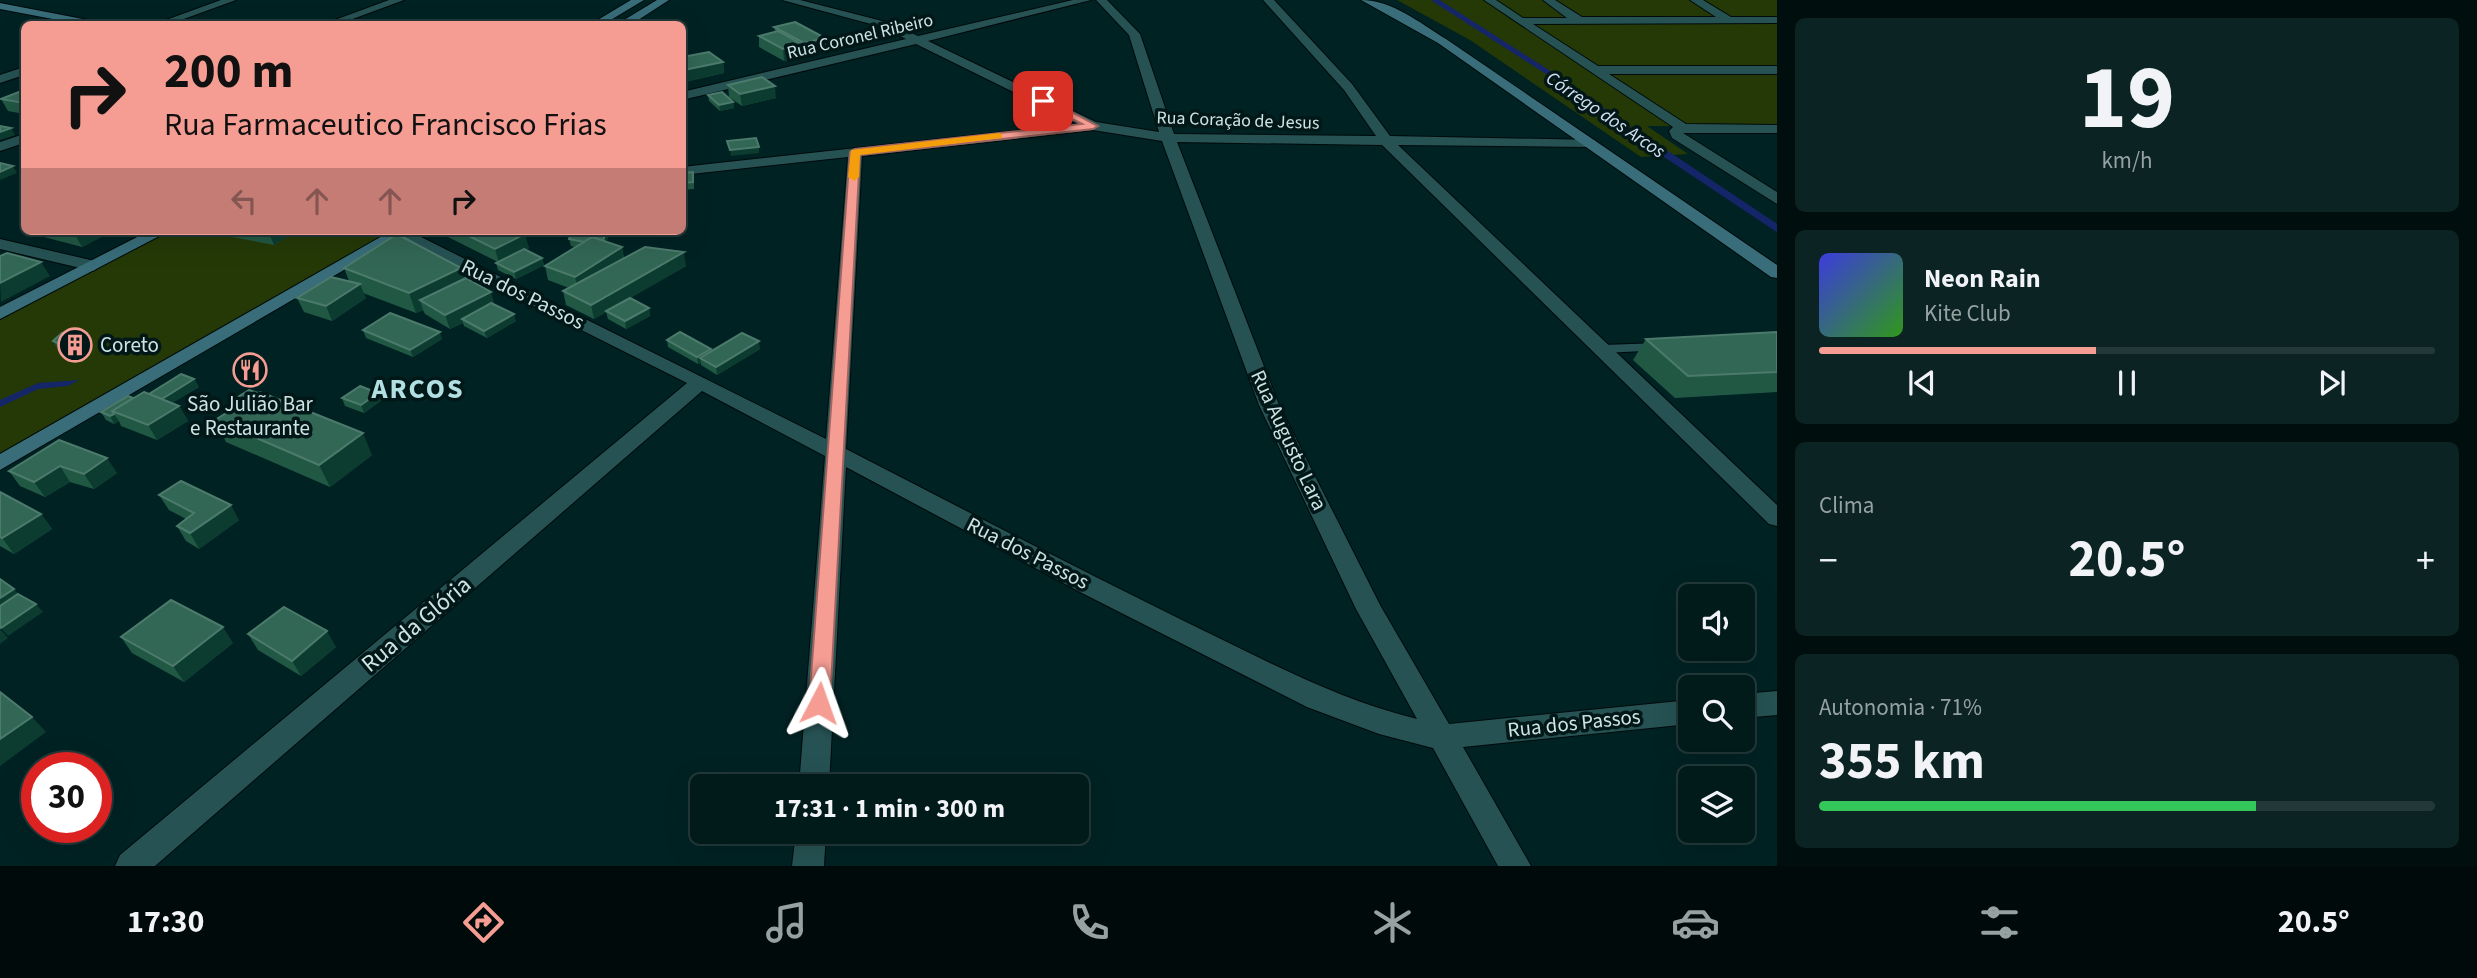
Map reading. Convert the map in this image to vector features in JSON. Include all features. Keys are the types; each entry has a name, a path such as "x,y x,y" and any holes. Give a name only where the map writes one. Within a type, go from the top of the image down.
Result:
{"street":[{"path":"0,6 23,0"},
{"path":"170,21 231,0"},
{"path":"339,21 399,0"},
{"path":"602,21 639,0"},
{"path":"628,21 664,0"},
{"name":"Rua Coração de Jesus","path":"787,0 886,25 1093,126 1387,142 1590,143"},
{"name":"Rua Coronel Ribeiro","path":"686,95 1086,0"},
{"name":"Rua Augusto Lara","path":"1101,0 1134,34 1165,128 1269,405 1368,608 1439,737 1515,866"},
{"path":"1268,0 1348,87 1387,142 1777,518"},
{"path":"1366,0 1394,12 1442,41 1777,273"},
{"path":"1489,0 1683,128"},
{"path":"1548,0 1578,20"},
{"path":"1695,0 1730,20"},
{"path":"0,6 78,21"},
{"path":"1522,22 1777,20"},
{"path":"1595,70 1777,70"},
{"path":"0,79 21,72"},
{"path":"686,171 1093,126 1165,128"},
{"path":"1777,128 1677,129 1677,135 1777,199"},
{"path":"0,147 21,139"},
{"path":"815,774 855,152"},
{"path":"0,314 153,235"},
{"path":"0,463 397,235"},
{"name":"Rua dos Passos","path":"408,235 701,382 1091,586 1317,699 1379,722 1439,737 1678,713"},
{"path":"0,244 93,266"},
{"name":"Rua da Glória","path":"131,866 701,382"},
{"path":"1755,705 1777,703"},
{"path":"808,866 810,844"}],"lane":[{"path":"1603,349 1670,347"}],"green space":[{"path":"1397,0 1777,0 1777,127 1647,126 1688,154 1641,157 1470,40"},
{"path":"156,235 392,235 0,461 0,315"}],"shaded area":[{"path":"79,380 68,386 38,389 0,407 0,400 38,383"}],"building":[{"path":"795,22 825,38 804,43 774,27"},
{"path":"778,31 803,45 783,49 759,36"},
{"path":"709,52 723,62 686,69 686,56"},
{"path":"762,77 775,86 740,94 728,85"},
{"path":"21,91 21,102 1,99"},
{"path":"722,92 733,102 719,105 708,95"},
{"path":"0,126 11,128 0,132"},
{"path":"756,138 759,147 730,150 727,141"},
{"path":"0,163 13,166 0,172"},
{"path":"693,172 693,182 686,183 686,173"},
{"path":"399,235 461,268 409,293 344,268"},
{"path":"467,235 523,235 495,249"},
{"path":"570,235 605,235 603,241 592,237 584,242 569,239"},
{"path":"592,237 622,247 575,277 545,266"},
{"path":"645,247 684,252 591,305 563,291"},
{"path":"524,249 542,258 514,272 496,263"},
{"path":"7,253 41,262 0,283 0,256"},
{"path":"331,277 360,284 326,306 297,298"},
{"path":"466,278 491,292 445,315 420,300"},
{"path":"630,298 649,308 625,321 606,311"},
{"path":"491,303 514,314 484,331 462,319"},
{"path":"390,313 440,332 410,350 363,330"},
{"path":"79,329 87,333 78,341 62,345 53,341 62,333"},
{"path":"680,332 711,349 697,357 667,340"},
{"path":"1777,332 1777,372 1688,376 1646,339"},
{"path":"742,333 759,341 716,367 700,358"},
{"path":"181,374 194,379 162,399 149,394"},
{"path":"360,386 378,393 361,405 342,398"},
{"path":"249,390 258,393 239,405 230,402"},
{"path":"144,392 179,406 148,425 112,411"},
{"path":"260,392 363,433 319,465 215,420"},
{"path":"128,396 133,398 112,411 114,414 110,416 101,412"},
{"path":"59,440 107,458 84,474 60,466 34,482 9,471"},
{"path":"181,481 231,505 190,533 177,526 194,513 159,495"},
{"path":"0,492 41,514 0,537"},
{"path":"0,579 14,589 0,598"},
{"path":"18,594 36,604 1,628 0,606"},
{"path":"171,600 223,627 173,666 121,637"},
{"path":"284,607 327,631 292,661 248,634"},
{"path":"0,692 32,717 0,739"}],"waterway":[{"name":"Córrego dos Arcos","path":"1435,0 1574,89 1641,138"},
{"name":"Córrego dos Arcos","path":"1639,136 1777,228"}],"slow traffic":[{"path":"854,177 855,152 999,136"}],"place":[{"name":"Coreto","path":"75,345"},
{"name":"São Julião Bar e Restaurante","path":"250,370"}],"district":[{"name":"ARCOS","path":"418,388"}],"route":[{"path":"819,703 855,152 1093,126 1043,101"}]}
